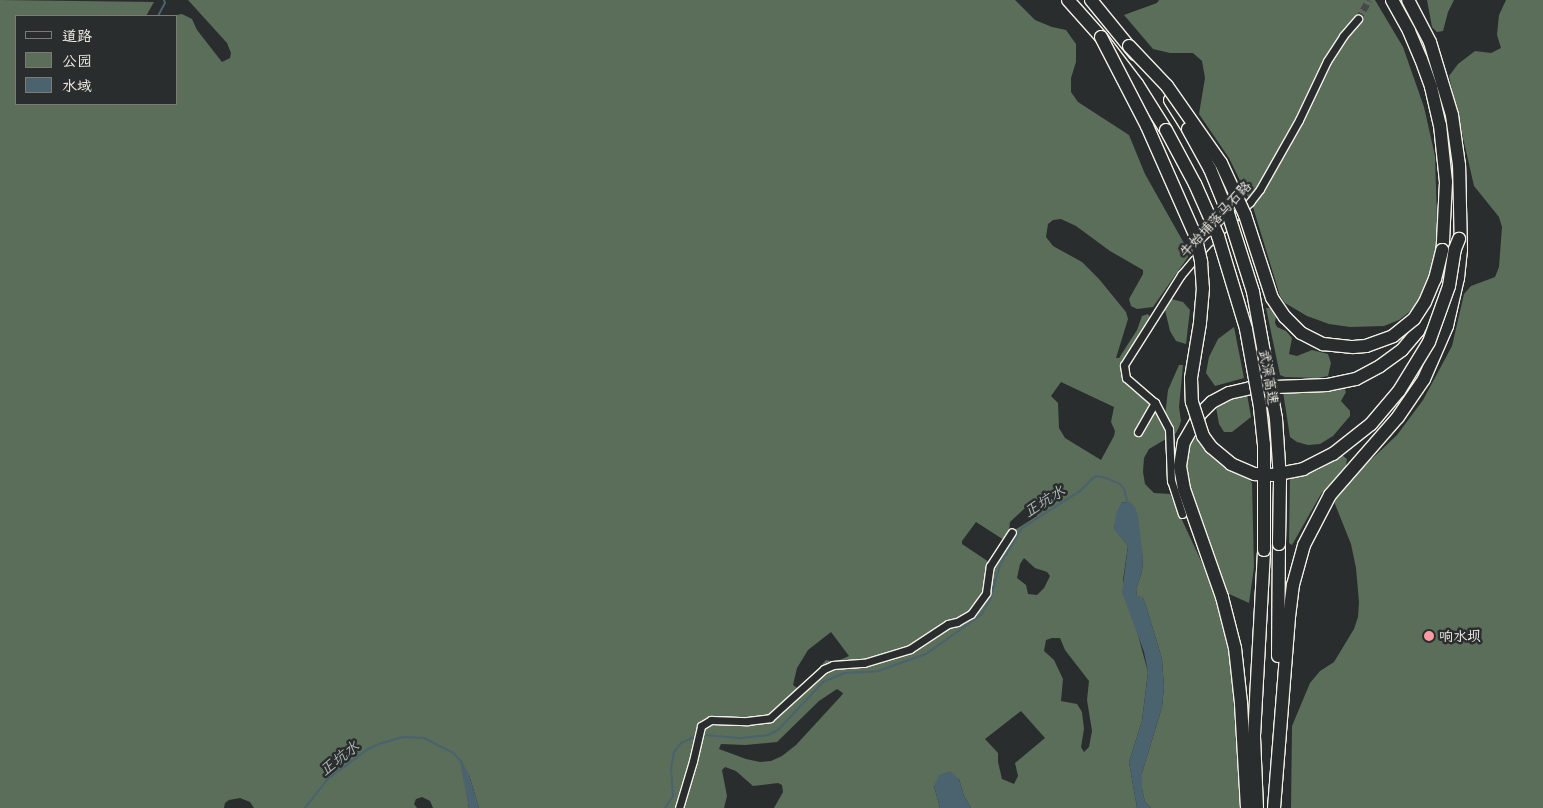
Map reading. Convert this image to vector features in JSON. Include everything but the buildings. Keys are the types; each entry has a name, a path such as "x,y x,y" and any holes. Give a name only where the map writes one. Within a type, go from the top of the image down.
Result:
{"highway":[{"name":"武深高速","path":"1068,0 1101,37 1137,84 1166,130 1195,184 1218,236 1246,329 1260,407 1264,444 1264,550 1254,736 1257,808"},
{"name":"武深高速","path":"1091,0 1172,103 1210,169 1228,213 1256,309 1276,419 1280,480 1280,594 1274,808"},
{"path":"1247,808 1241,703 1235,648 1222,597 1184,489 1180,466 1184,442 1200,414 1212,402 1229,392 1250,388 1327,385 1368,373 1394,357 1418,331 1428,312 1439,276 1442,250 1446,182 1440,125 1431,87 1409,31 1392,0"},
{"path":"1408,0 1423,25"},
{"path":"1274,808 1289,616 1299,561 1310,530 1330,495 1398,417 1424,379 1440,345 1452,306 1459,269 1461,250 1459,239 1459,165 1455,132 1446,91 1414,0"},
{"path":"1421,0 1423,25"},
{"path":"1101,37 1148,126 1195,234 1201,262 1203,288 1192,378 1192,402 1203,436 1211,447 1231,464 1255,474 1272,475 1303,469 1334,454 1371,424 1408,380 1428,342 1445,300 1459,239"},
{"path":"1129,46 1167,86 1217,156 1245,215 1272,298 1285,318 1301,333 1323,344 1353,347 1366,346 1393,336 1408,325 1419,312 1430,291 1442,250"}],"street":[{"name":"牛始埔落马石路","path":"1182,514 1170,481 1169,429 1155,403 1126,378 1124,372 1126,361 1181,275 1206,245 1250,202 1260,189 1299,120 1327,61 1339,42 1358,20"},
{"path":"1138,432 1155,403"},
{"path":"679,808 701,726 711,720 747,721 770,718 829,667 844,663 864,663 910,649 948,624 957,622 971,614 986,593 990,566 1012,532"}],"green space":[{"path":"0,0 154,2 147,15 15,15 15,105 178,105 176,15 182,14 192,19 197,30 222,62 230,58 231,53 227,43 188,0 1015,0 1035,20 1066,30 1076,44 1076,62 1071,78 1071,92 1078,102 1129,135 1145,174 1185,245 1188,257 1153,307 1137,309 1131,306 1129,299 1143,274 1143,270 1110,251 1076,226 1061,219 1053,220 1048,224 1046,237 1053,246 1082,262 1099,279 1126,312 1128,319 1116,358 1119,358 1137,330 1142,316 1148,314 1150,317 1143,342 1121,370 1125,380 1137,390 1156,412 1165,416 1168,390 1179,365 1183,365 1179,407 1181,421 1179,427 1176,433 1149,449 1144,458 1143,472 1145,484 1154,493 1170,494 1208,576 1223,618 1230,644 1240,808 1151,808 1145,802 1142,789 1142,773 1162,707 1164,687 1162,659 1143,598 1137,596 1136,589 1142,571 1143,558 1131,503 1122,502 1114,528 1128,546 1123,580 1148,672 1142,721 1129,762 1137,808 971,808 964,796 959,779 934,786 940,808 774,808 783,792 782,785 778,783 753,786 736,771 725,767 722,770 727,796 724,808 479,808 469,775 464,777 469,808 433,808 430,801 422,797 416,799 414,804 417,808 254,808 250,802 240,798 229,800 225,803 224,808 0,808","holes":["1061,382 1114,407 1111,422 1115,431 1114,436 1101,460 1065,438 1059,428 1058,403 1051,396","1025,508 1036,513 1037,516 1013,531 1009,531 1010,522","976,522 1004,540 989,562 962,544 962,541","1024,558 1035,568 1047,572 1050,576 1044,588 1037,595 1028,594 1026,585 1017,578 1020,564","831,632 849,656 835,662 826,660 800,690 793,685 797,668 808,650","1060,638 1065,650 1089,681 1087,700 1092,731 1089,747 1084,752 1081,747 1084,729 1082,712 1077,704 1061,701 1063,679 1054,660 1044,651 1046,640","837,689 843,693 796,745 782,756 771,761 760,762 719,749 721,744 745,745 777,742 819,701","1021,711 1045,738 1015,763 1018,776 1014,784 1002,779 998,753 985,739"]},
{"path":"1159,0 1375,0 1403,47 1424,107 1435,156 1438,252 1427,284 1414,308 1399,320 1384,326 1350,327 1329,324 1307,316 1285,303 1280,296 1253,207 1229,158 1199,114 1205,78 1202,61 1193,53 1170,53 1153,49 1124,15 1157,3"},
{"path":"1427,0 1454,0 1448,12 1443,31 1437,32 1432,27"},
{"path":"1506,0 1543,0 1543,808 1291,808 1292,726 1310,683 1320,671 1334,662 1354,629 1358,617 1359,602 1356,568 1351,544 1333,499 1335,494 1397,435 1423,400 1452,346 1464,294 1471,286 1495,277 1499,267 1502,227 1499,217 1474,186 1449,76 1458,64 1475,51 1491,53 1501,48 1497,35 1499,15"},
{"path":"1171,299 1183,302 1190,310 1186,344 1176,341 1170,331 1165,310"},
{"path":"1266,308 1270,308 1276,315 1275,323 1277,327 1286,331 1292,338 1289,354 1297,356 1312,350 1328,354 1331,363 1328,376 1318,378 1285,377 1280,375"},
{"path":"1234,327 1244,378 1215,386 1206,373 1209,357 1218,339"},
{"path":"1344,388 1346,392 1341,401 1350,411 1350,416 1333,436 1320,444 1308,445 1297,442 1290,437 1283,392 1317,392"},
{"path":"1247,394 1251,417 1232,432 1224,432 1219,424 1216,407 1231,398"},
{"path":"1194,436 1205,451 1224,467 1249,479 1252,483 1254,567 1249,603 1227,593 1191,494 1186,462 1189,445"},
{"path":"1342,455 1347,459 1346,466 1321,494 1292,545 1289,543 1290,479 1318,470"}],"water":[{"path":"1122,502 1131,503 1135,507 1138,516 1143,558 1142,571 1136,589 1137,596 1143,597 1162,659 1164,687 1162,707 1142,773 1142,789 1145,802 1151,808 1137,808 1129,762 1142,721 1148,672 1144,652 1122,592 1128,546 1114,529 1116,513"},
{"path":"462,761 469,775 479,808 469,808 460,762"},
{"path":"950,771 959,779 964,796 971,808 940,808 934,786 939,775"}],"waterway":[{"path":"159,15 165,3 164,0"},
{"name":"正坑水","path":"705,735 741,738 768,735 778,730 823,682 844,673 878,671 926,654 981,615 990,600 1000,565 1022,528 1080,491 1093,478 1097,476 1120,484 1124,489 1128,504"},
{"name":"正坑水","path":"665,808 673,796 671,768 674,752 681,743 696,736"},
{"name":"正坑水","path":"305,808 328,779 368,749 382,743 403,737 424,738 452,752 462,762"}],"tunnel":[{"path":"1358,19 1369,0"}],"place":[{"name":"响水坝","path":"1429,636"}]}
